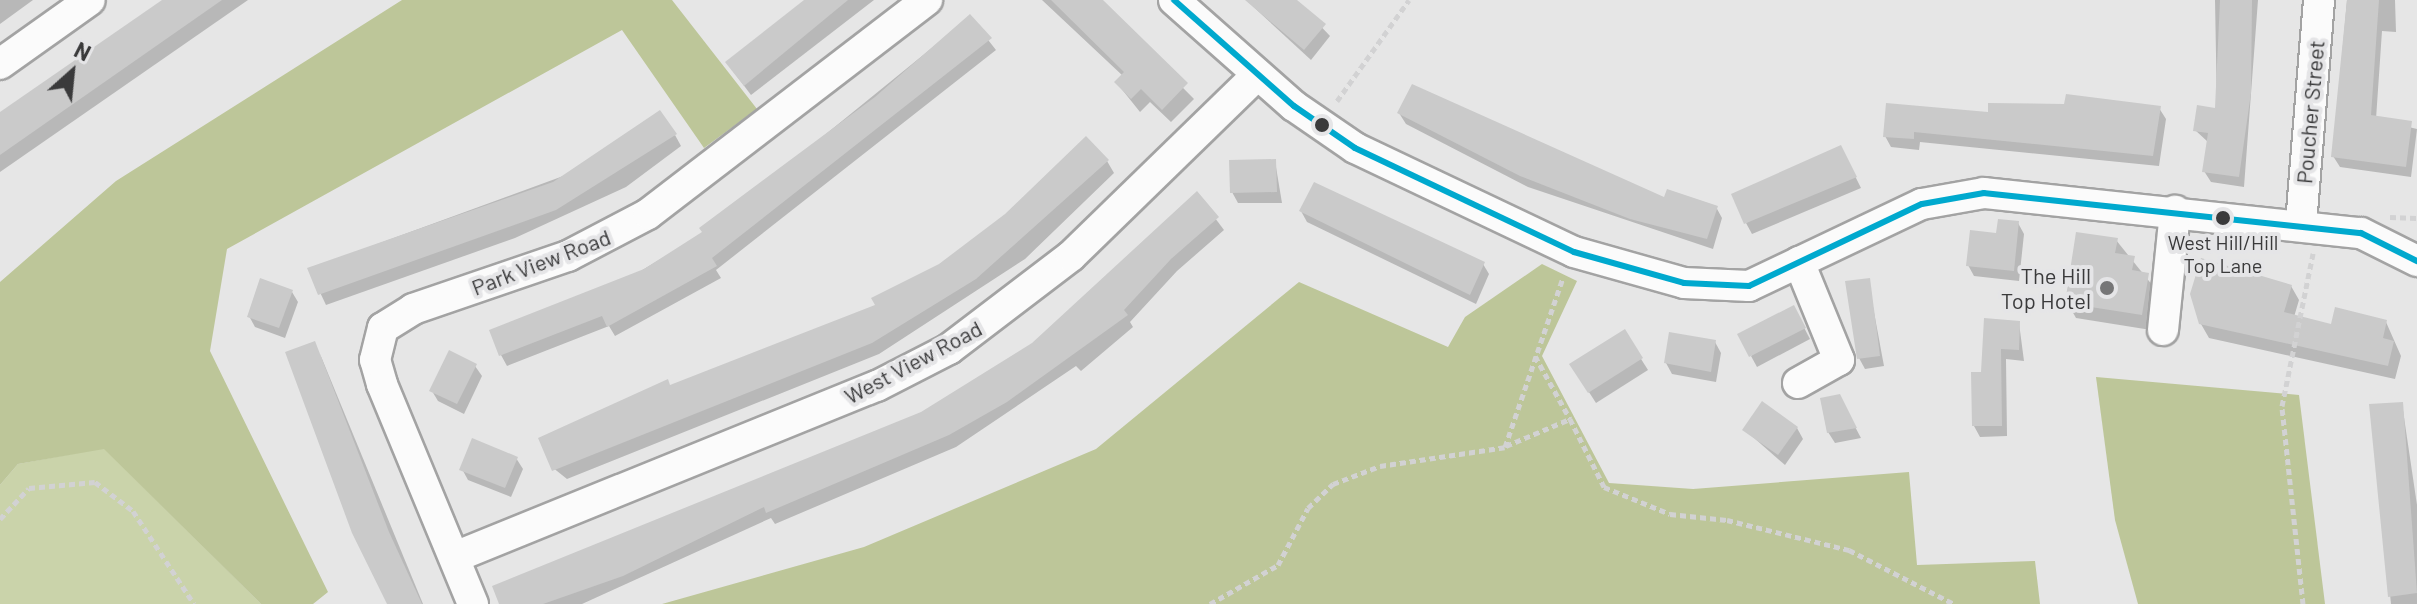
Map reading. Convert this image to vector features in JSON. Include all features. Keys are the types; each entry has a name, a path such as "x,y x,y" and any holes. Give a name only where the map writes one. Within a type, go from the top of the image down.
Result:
{"street":[{"path":"0,64 90,0"},
{"name":"Park View Road","path":"473,604 382,384 375,351 383,328 413,309 568,256 648,214 927,0"},
{"path":"1174,0 1257,75 1321,126 1574,252 1631,272 1729,289 1945,198 2026,195 2310,225 2382,239 2417,261"},
{"name":"Poucher Street","path":"2310,225 2319,0"},
{"name":"West View Road","path":"455,557 877,386 949,349 1071,256 1257,75"},
{"path":"2163,330 2175,211"},
{"path":"1798,383 1839,360 1799,262"}],"path":[{"path":"1321,126 1409,0"},
{"path":"2303,604 2282,406 2310,225"},
{"path":"1505,447 1534,355 1574,252"},
{"path":"1534,355 1604,487 1670,514 1727,520 1849,550 1954,604"},
{"path":"1210,604 1278,565 1308,508 1333,484 1380,466 1505,447 1570,419"},
{"path":"0,519 29,488 95,482 133,511 194,604"}],"green space":[{"path":"402,0 672,0 757,109 704,148 622,30 227,249 210,351 328,592 313,604 261,604 104,449 18,464 0,485 0,282 116,181"},
{"path":"1542,264 1577,281 1542,356 1609,483 1693,489 1909,472 1917,565 2035,561 2040,604 662,604 864,547 1096,449 1299,282 1448,347 1465,317"},
{"path":"2096,377 2299,395 2325,604 2138,604 2115,520"},
{"path":"104,448 261,604 0,604 0,485 18,464"}],"building":[{"path":"162,0 222,0 0,155 0,112"},
{"path":"804,0 848,0 744,86 725,62"},
{"path":"1051,0 1103,0 1188,83 1162,110 1141,89 1131,99 1114,82 1124,72"},
{"path":"1245,0 1297,0 1326,24 1304,50"},
{"path":"2220,0 2252,0 2251,93 2239,177 2202,172 2208,133 2193,131 2197,105 2215,108"},
{"path":"2347,0 2379,0 2371,115 2412,121 2406,167 2331,157"},
{"path":"970,14 992,38 712,258 717,266 607,327 602,316 499,356 489,330 644,269 702,232 699,228 875,97"},
{"path":"1412,84 1664,197 1667,189 1718,206 1707,239 1630,219 1520,176 1397,113"},
{"path":"2066,94 2161,106 2153,156 1914,132 1914,139 1883,137 1886,103 1988,112 1988,103 2064,104"},
{"path":"660,110 677,134 556,210 318,295 307,268 553,182"},
{"path":"1086,136 1109,160 976,279 872,343 552,471 538,438 668,379 670,385 875,305 871,298 939,264 1005,214"},
{"path":"1841,145 1857,177 1744,224 1731,194"},
{"path":"1276,159 1277,192 1230,193 1229,160"},
{"path":"1314,182 1485,262 1470,295 1299,211"},
{"path":"1197,191 1219,217 1171,259 1124,310 1128,315 1007,402 949,435 766,513 764,507 623,576 543,604 499,604 492,586 921,412 1032,343"},
{"path":"1998,219 2019,221 2014,271 1966,266 1970,230 1996,233"},
{"name":"The Hill Top Hotel","path":"2076,232 2118,238 2115,253 2135,256 2132,270 2149,273 2142,315 2065,303"},
{"path":"2201,258 2292,285 2284,312 2331,324 2335,307 2387,320 2383,338 2394,341 2388,366 2199,324 2190,294"},
{"path":"260,278 293,290 279,328 247,317"},
{"path":"1870,278 1880,356 1857,359 1845,281"},
{"path":"1794,305 1806,328 1749,357 1737,334"},
{"path":"1984,318 2020,321 2019,350 2001,349 2002,426 1972,426 1971,372 1981,372"},
{"path":"1625,329 1643,358 1588,393 1569,364"},
{"path":"1669,332 1716,340 1711,372 1664,363"},
{"path":"315,341 389,532 422,604 387,604 352,533 285,352"},
{"path":"449,350 477,364 457,404 429,391"},
{"path":"1840,394 1857,428 1827,433 1820,398"},
{"path":"1762,401 1798,427 1778,455 1742,430"},
{"path":"2403,402 2417,593 2388,597 2369,404"},
{"path":"472,438 518,457 505,488 459,470"}],"transit line":[{"path":"1174,0 1294,106 1355,148 1574,252 1684,283 1749,286 1922,204 1984,193 2361,233 2417,261"}],"place":[{"name":"West Hill/Hill Top Lane","path":"2223,218"},
{"name":"The Hill Top Hotel","path":"2107,288"}]}
